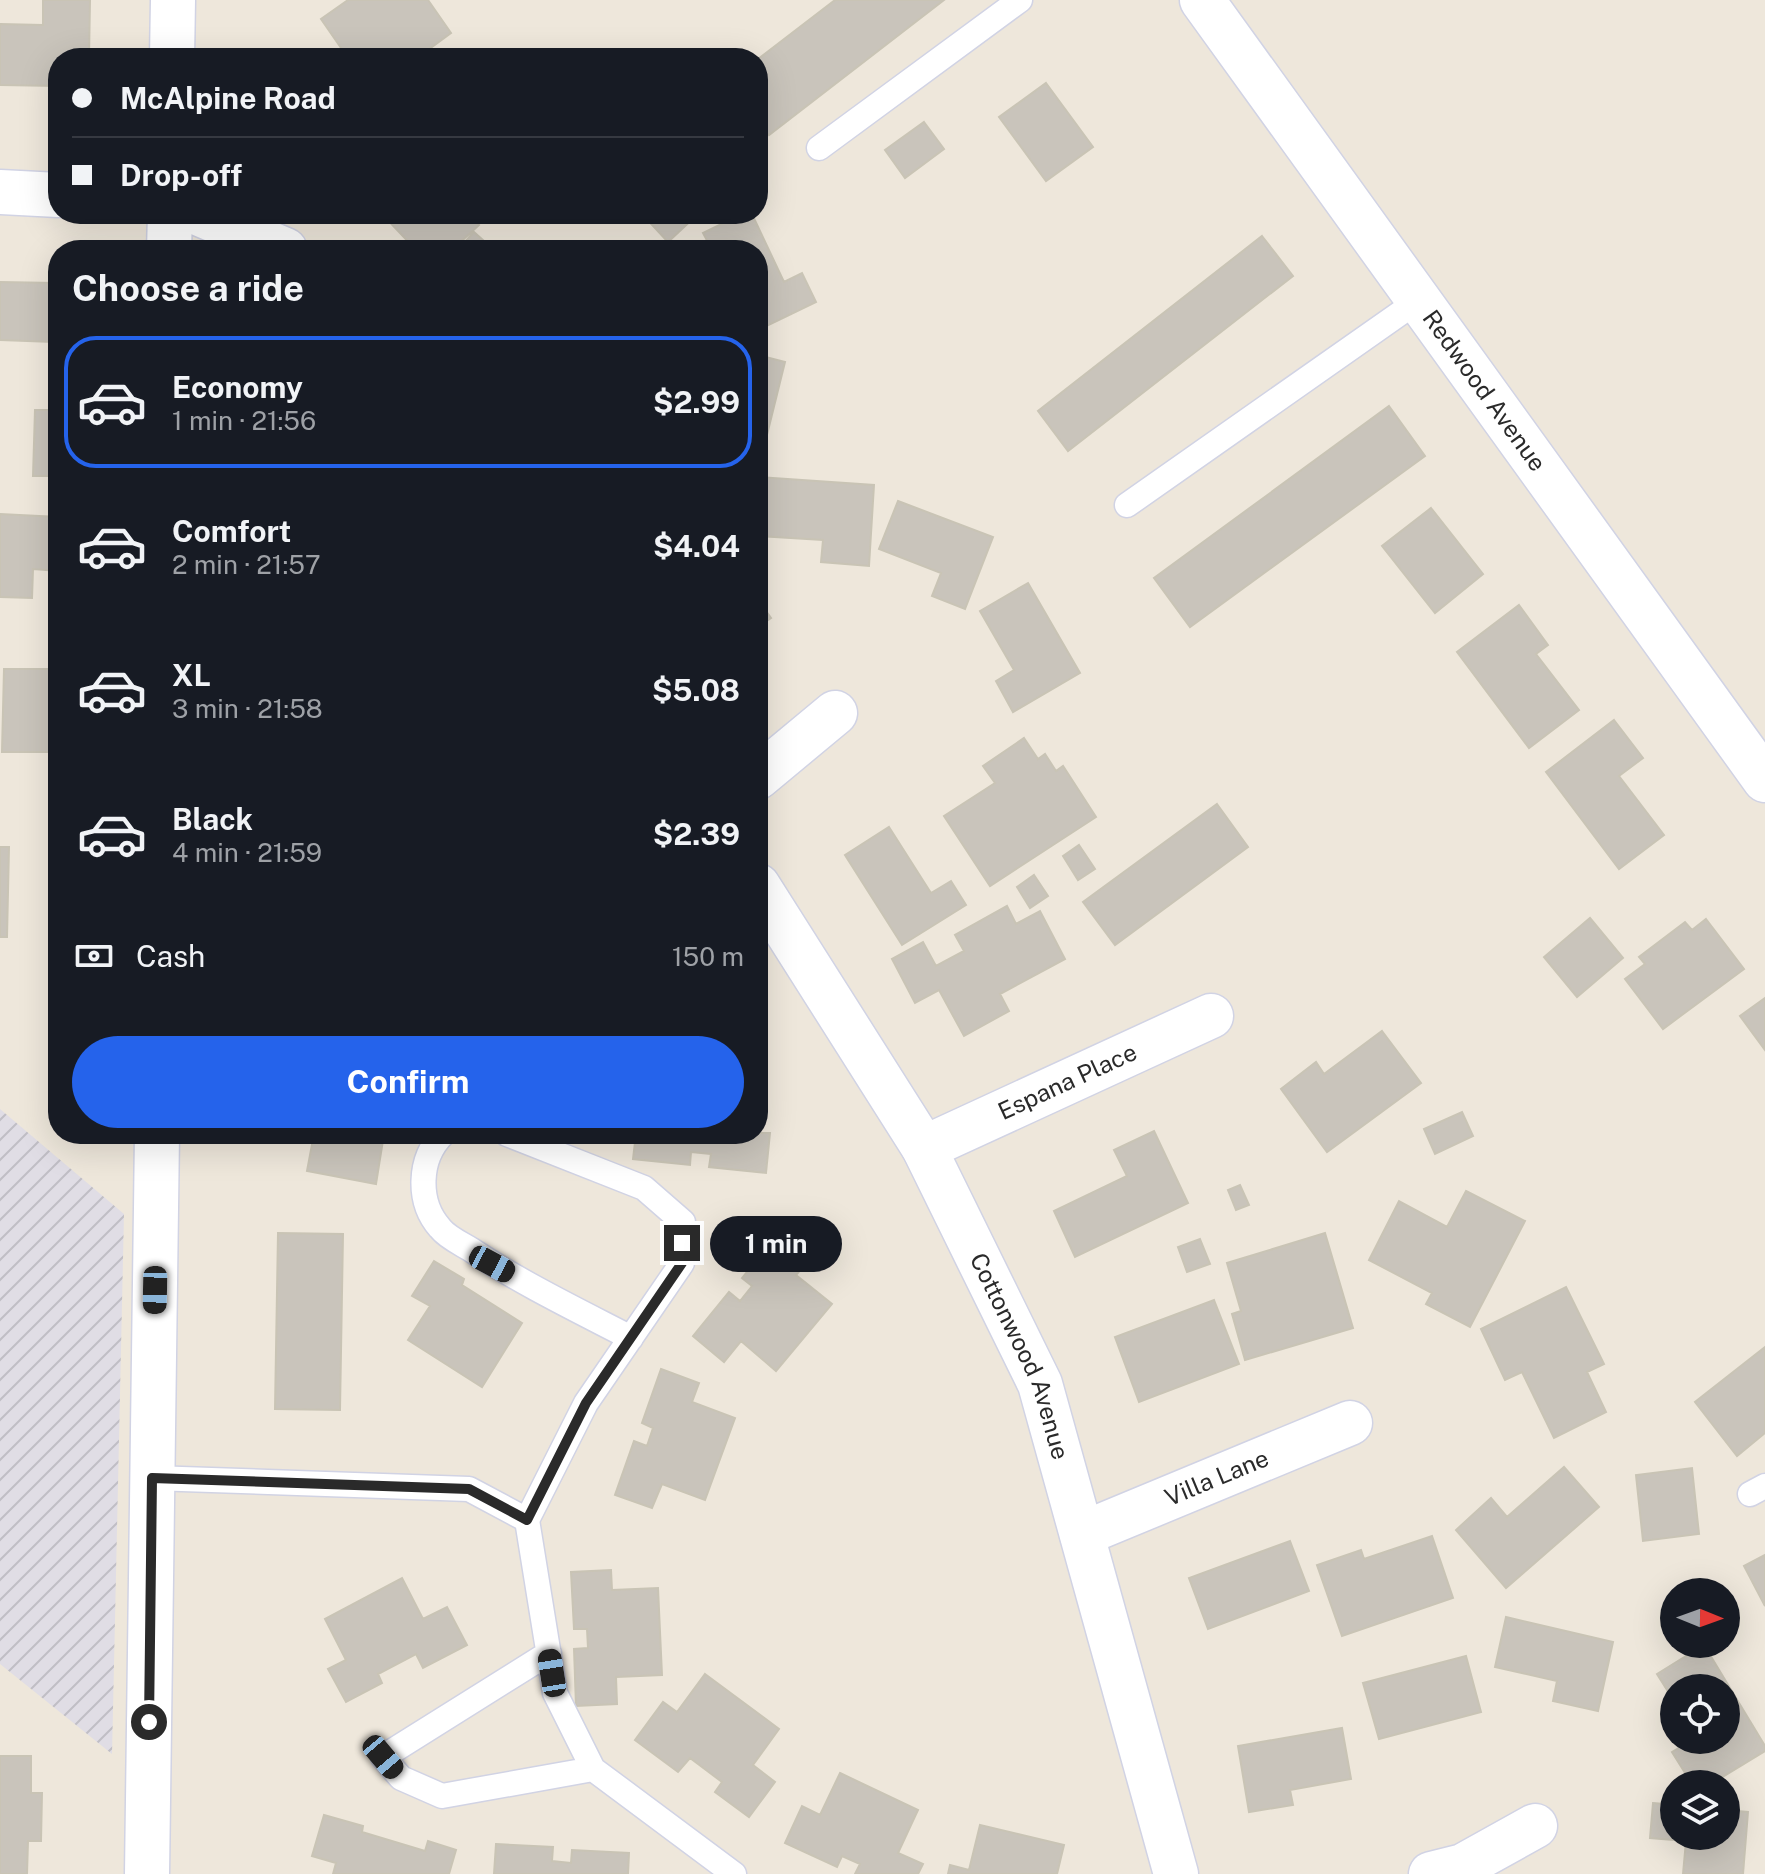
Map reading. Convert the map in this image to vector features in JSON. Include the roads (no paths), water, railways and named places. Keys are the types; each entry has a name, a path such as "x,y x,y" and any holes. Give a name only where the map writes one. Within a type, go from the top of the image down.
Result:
{"street":[{"path":"172,48 173,0"},
{"name":"Redwood Avenue","path":"1202,0 1765,780"},
{"path":"0,192 48,194"},
{"path":"224,224 261,240"},
{"path":"768,769 835,713"},
{"name":"Cottonwood Avenue","path":"768,902 924,1148 1040,1384 1176,1874"},
{"name":"Espana Place","path":"924,1148 1211,1016"},
{"path":"147,1874 157,1144"},
{"name":"Villa Lane","path":"1082,1534 1350,1423"},
{"path":"1431,1874 1463,1866 1535,1826"}],"lane":[{"path":"819,148 1020,0"},
{"path":"1127,505 1419,300"},
{"path":"434,1144 423,1177 424,1205 441,1230 492,1264 631,1338"},
{"path":"532,1144 644,1188 683,1222 682,1263 586,1403 527,1520 555,1693 593,1769 734,1874"},
{"path":"152,1478 469,1489 527,1520"},
{"path":"549,1653 383,1757 401,1778 442,1796 593,1769"}]}
